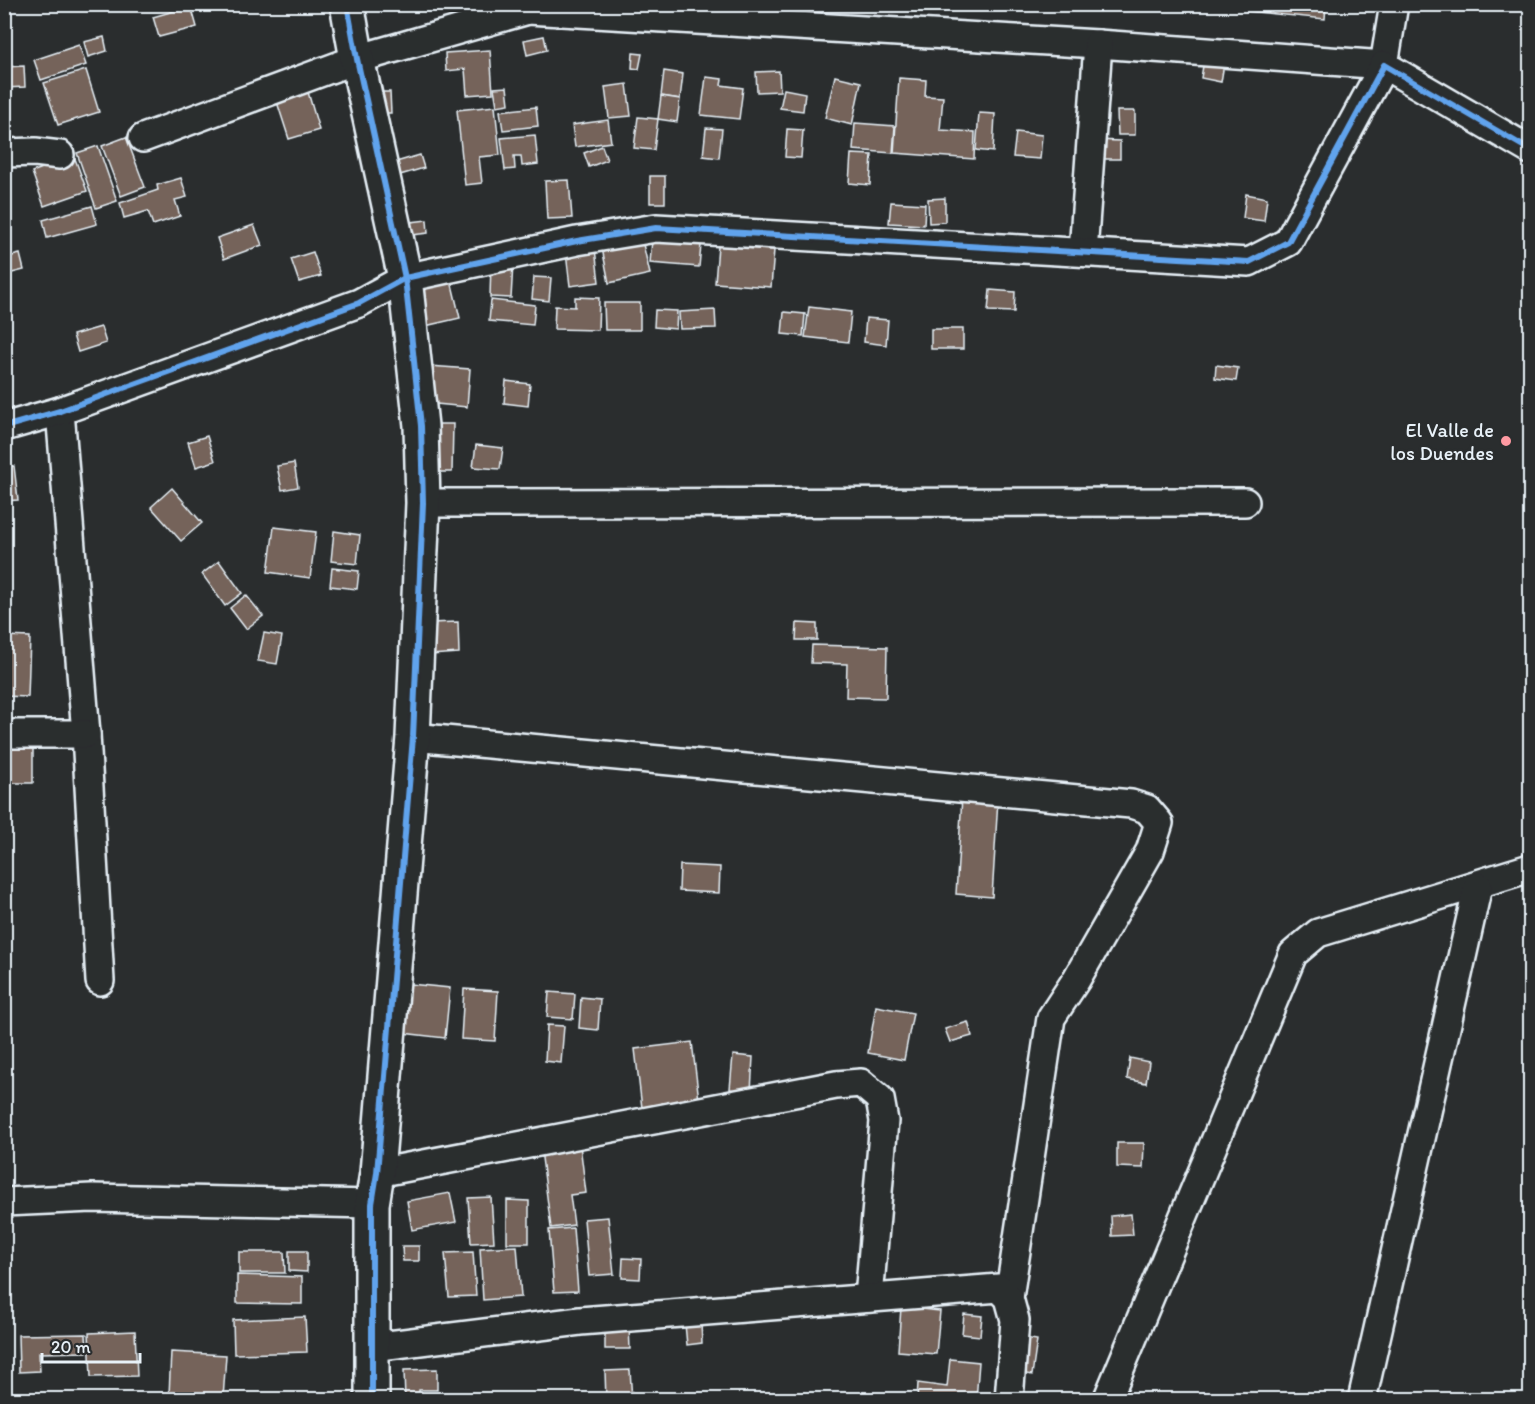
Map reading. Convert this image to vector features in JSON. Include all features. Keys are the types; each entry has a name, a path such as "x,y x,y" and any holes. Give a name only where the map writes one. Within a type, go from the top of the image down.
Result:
{"street":[{"path":"347,4 405,278 421,426 423,503 413,737 375,1189 372,1400"},
{"path":"4,427 60,411 359,303 405,278 578,241 656,228 1249,262 1288,242 1384,65 1394,4"},
{"path":"143,138 357,59 528,10 1098,44 1384,65 1530,150"},
{"path":"1083,252 1098,44"},
{"path":"4,153 35,152 60,155"},
{"path":"60,411 86,734 100,981"},
{"path":"423,503 1245,502"},
{"path":"4,734 86,734"},
{"path":"413,737 1131,804 1147,809 1159,823 1150,851 1076,980 1051,1018 1009,1298"},
{"path":"1107,1400 1293,954 1318,933 1478,886 1530,868"},
{"path":"1362,1400 1478,886"},
{"path":"4,1202 375,1189 836,1085 861,1083 880,1099 884,1121 869,1298"},
{"path":"372,1347 580,1321 999,1288 1009,1298 1013,1310 1015,1332 1009,1400"}],"building":[{"path":"1248,4 1326,4 1325,19 1247,11"},
{"path":"191,6 197,27 159,37 153,17"},
{"path":"544,36 547,50 527,55 524,40"},
{"path":"104,37 107,51 88,57 84,42"},
{"path":"79,45 86,65 41,80 34,60"},
{"path":"490,50 493,93 467,95 465,69 446,71 445,53"},
{"path":"633,53 642,54 639,69 632,68"},
{"path":"1204,60 1224,64 1221,82 1201,78"},
{"path":"24,66 25,87 4,88 4,67"},
{"path":"86,70 99,112 58,125 44,83"},
{"path":"664,71 683,74 680,99 661,96"},
{"path":"779,71 780,91 757,92 756,72"},
{"path":"835,76 861,82 852,125 825,118"},
{"path":"706,77 722,79 721,85 743,88 739,119 701,115"},
{"path":"899,78 926,80 925,96 943,97 940,130 975,132 974,159 894,153"},
{"path":"627,84 631,116 609,118 605,87"},
{"path":"507,87 509,104 497,106 494,88"},
{"path":"784,89 805,93 803,111 780,108"},
{"path":"308,92 319,130 289,139 277,102"},
{"path":"377,92 390,92 391,113 378,113"},
{"path":"661,96 680,99 677,122 658,119"},
{"path":"495,106 500,155 479,157 482,183 465,185 457,110"},
{"path":"536,107 538,126 503,130 500,111"},
{"path":"1117,111 1135,111 1135,135 1118,135"},
{"path":"979,113 995,114 993,152 976,150"},
{"path":"638,117 658,119 654,150 634,148"},
{"path":"608,120 611,142 575,147 572,125"},
{"path":"855,123 895,126 893,153 853,150"},
{"path":"706,128 722,129 719,158 703,156"},
{"path":"787,129 803,130 801,158 785,157"},
{"path":"1016,132 1042,135 1040,159 1013,157"},
{"path":"535,135 538,164 522,166 521,156 514,156 515,169 505,170 501,138"},
{"path":"126,137 145,187 121,196 102,146"},
{"path":"1096,140 1120,141 1120,159 1095,159"},
{"path":"98,146 117,201 96,208 77,153"},
{"path":"602,146 607,160 589,167 584,153"},
{"path":"851,154 872,155 870,185 849,183"},
{"path":"420,155 424,168 400,175 396,162"},
{"path":"74,156 87,191 44,206 32,172"},
{"path":"650,176 665,176 665,203 650,203"},
{"path":"181,178 187,197 175,200 180,216 153,225 148,211 124,218 120,203 158,190 157,185"},
{"path":"569,180 572,218 547,219 545,181"},
{"path":"1246,194 1267,198 1264,221 1243,218"},
{"path":"945,198 945,222 929,223 928,199"},
{"path":"891,202 925,204 924,225 889,223"},
{"path":"92,206 97,224 47,238 43,220"},
{"path":"427,220 428,233 412,235 411,222"},
{"path":"254,225 262,245 224,259 217,238"},
{"path":"642,240 650,274 609,283 602,248"},
{"path":"652,240 701,245 699,267 650,263"},
{"path":"718,246 774,250 771,287 715,283"},
{"path":"595,249 599,282 570,286 566,253"},
{"path":"313,252 321,276 299,282 291,259"},
{"path":"20,254 24,270 4,275 4,258"},
{"path":"491,263 513,264 511,298 490,297"},
{"path":"449,272 460,318 425,326 415,280"},
{"path":"534,277 551,278 549,301 532,299"},
{"path":"990,290 1015,292 1014,312 988,311"},
{"path":"575,297 599,298 598,330 554,329 555,306 575,307"},
{"path":"491,300 535,305 533,325 489,321"},
{"path":"604,303 640,303 640,330 605,330"},
{"path":"809,307 851,312 848,342 805,337"},
{"path":"655,310 677,311 676,329 654,327"},
{"path":"715,310 716,328 680,329 679,312"},
{"path":"784,312 805,314 803,336 782,334"},
{"path":"866,318 888,320 886,345 864,342"},
{"path":"101,327 106,343 78,352 73,335"},
{"path":"931,329 963,329 963,349 931,349"},
{"path":"1216,365 1238,368 1236,381 1215,378"},
{"path":"429,366 470,369 467,407 426,403"},
{"path":"506,381 530,384 528,406 504,403"},
{"path":"430,424 453,424 452,472 430,472"},
{"path":"207,436 215,461 196,467 188,442"},
{"path":"476,445 503,448 500,469 473,467"},
{"path":"294,463 298,487 282,490 277,466"},
{"path":"14,466 18,500 4,501 4,467"},
{"path":"172,488 202,523 181,541 151,507"},
{"path":"274,527 316,532 310,578 268,572"},
{"path":"334,531 360,535 357,564 331,561"},
{"path":"219,561 242,593 225,606 202,574"},
{"path":"332,568 359,571 357,589 330,586"},
{"path":"246,595 263,616 246,629 230,608"},
{"path":"458,622 459,653 430,655 429,623"},
{"path":"797,623 817,624 817,640 796,640"},
{"path":"264,633 282,636 277,664 258,661"},
{"path":"4,636 30,637 28,697 4,696"},
{"path":"812,645 887,647 886,698 846,697 847,664 811,663"},
{"path":"4,740 33,740 33,783 4,783"},
{"path":"962,797 998,799 992,897 956,894"},
{"path":"680,865 720,867 719,893 679,891"},
{"path":"399,983 450,988 445,1038 394,1032"},
{"path":"464,989 498,991 495,1041 461,1039"},
{"path":"549,992 575,994 573,1019 547,1017"},
{"path":"581,997 600,999 598,1030 579,1028"},
{"path":"876,1006 913,1013 904,1060 868,1053"},
{"path":"968,1022 972,1036 950,1042 945,1029"},
{"path":"547,1025 564,1026 561,1063 545,1061"},
{"path":"692,1042 699,1100 642,1108 635,1049"},
{"path":"733,1055 753,1057 751,1091 730,1089"},
{"path":"1130,1058 1149,1062 1146,1083 1127,1079"},
{"path":"1117,1143 1144,1143 1143,1168 1117,1167"},
{"path":"580,1145 586,1193 570,1195 574,1225 551,1228 541,1150"},
{"path":"450,1193 456,1222 412,1230 407,1201"},
{"path":"491,1197 494,1242 471,1243 468,1198"},
{"path":"507,1200 529,1201 529,1243 507,1243"},
{"path":"1131,1214 1133,1235 1112,1236 1111,1216"},
{"path":"608,1217 614,1274 589,1276 584,1219"},
{"path":"573,1228 578,1291 554,1292 549,1230"},
{"path":"402,1246 419,1246 419,1261 403,1261"},
{"path":"517,1246 521,1297 483,1300 480,1248"},
{"path":"289,1251 307,1251 307,1272 289,1271"},
{"path":"239,1252 284,1252 285,1273 239,1273"},
{"path":"473,1252 476,1296 449,1297 445,1253"},
{"path":"623,1258 641,1259 640,1279 622,1278"},
{"path":"237,1275 302,1277 302,1304 237,1303"},
{"path":"901,1307 940,1311 936,1354 898,1351"},
{"path":"964,1314 982,1316 980,1336 962,1334"},
{"path":"305,1317 307,1352 234,1354 233,1320"},
{"path":"701,1323 702,1343 687,1345 685,1324"},
{"path":"629,1326 630,1349 605,1349 605,1327"},
{"path":"135,1331 137,1376 91,1377 89,1333"},
{"path":"86,1334 87,1352 39,1353 40,1371 19,1372 18,1335"},
{"path":"1019,1337 1037,1340 1032,1375 1014,1372"},
{"path":"171,1352 226,1355 223,1399 169,1395"},
{"path":"950,1359 979,1362 976,1400 917,1400 918,1383 947,1387"},
{"path":"437,1369 437,1390 419,1390 419,1400 405,1400 404,1370"},
{"path":"630,1370 632,1400 606,1400 605,1371"}],"cycle path":[{"path":"347,4 405,278 421,426 423,503 413,737 377,1173 372,1204 372,1400"},
{"path":"4,427 60,411 359,303 405,278 577,241 656,228 1249,262 1288,242 1384,65 1530,150"}],"place":[{"name":"El Valle de los Duendes","path":"1506,441"}]}
